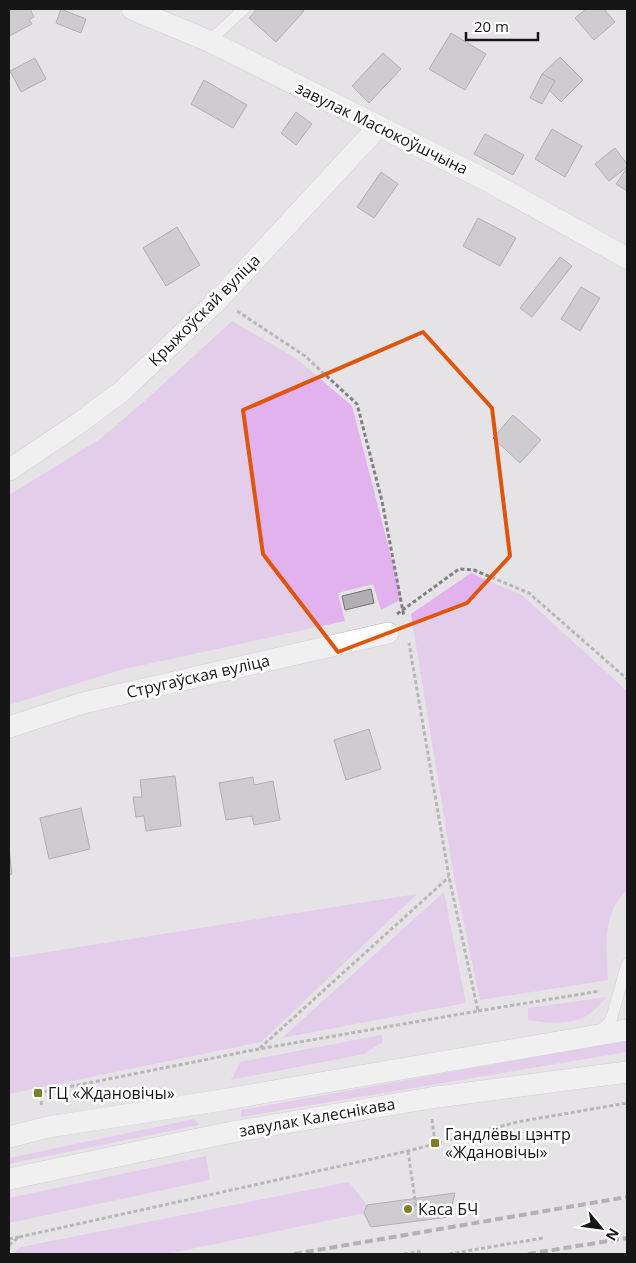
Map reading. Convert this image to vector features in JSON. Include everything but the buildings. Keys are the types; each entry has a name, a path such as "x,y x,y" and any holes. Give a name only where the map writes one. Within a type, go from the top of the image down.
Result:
{"street":[{"name":"завулак Масюкоўшчына","path":"132,9 209,41 488,180 627,258"},
{"name":"Крыжоўскай вуліца","path":"9,470 72,429 120,392 217,301 379,126"},
{"name":"Стругаўская вуліца","path":"9,727 83,703 398,628"},
{"name":"завулак Калеснікава","path":"9,1137 48,1127 627,1030"},
{"name":"завулак Калеснікава","path":"9,1179 227,1133 430,1098 627,1072"}],"lane":[{"path":"209,41 244,9"},
{"path":"599,1034 611,1020 627,964"}],"path":[{"path":"217,301 234,308 305,356 357,404 382,501 405,619"},
{"path":"478,1011 398,628 403,609 458,569 474,570 529,593 627,679"},
{"path":"259,1048 449,877"},
{"path":"38,1093 259,1048 621,988"},
{"path":"9,1239 408,1151 516,1122 627,1103"},
{"path":"408,1151 416,1207"},
{"path":"9,1245 19,1237"},
{"path":"449,1254 543,1238"},
{"path":"404,1254 423,1251"}],"highlighted area":[{"path":"423,332 492,408 510,556 467,603 338,652 263,554 243,410"}],"shaded area":[{"path":"232,321 297,359 352,406 402,599 381,610 373,584 338,593 345,621 120,670 9,705 9,495 100,439"},
{"path":"471,573 523,596 627,691 627,890 619,899 609,921 607,932 608,980 480,1000 454,877 411,614"},
{"path":"444,892 466,1003 282,1038"},
{"path":"417,894 261,1042 9,1094 9,958"},
{"path":"606,997 590,1014 572,1021 551,1023 528,1020 528,1008"},
{"path":"381,1035 383,1042 364,1054 231,1080 240,1062"},
{"path":"627,1040 627,1052 241,1117 241,1110"},
{"path":"194,1119 199,1125 9,1164 9,1158"},
{"path":"206,1156 210,1180 9,1223 9,1198"},
{"path":"349,1182 367,1205 364,1213 167,1254 12,1254 21,1247"}],"railway":[{"path":"294,1254 627,1197"},
{"path":"528,1254 627,1238"}],"place":[{"name":"ГЦ «Ждановічы»","path":"38,1093"},
{"name":"Гандлёвы цэнтр «Ждановічы»","path":"435,1143"},
{"name":"Каса БЧ","path":"408,1209"}]}
